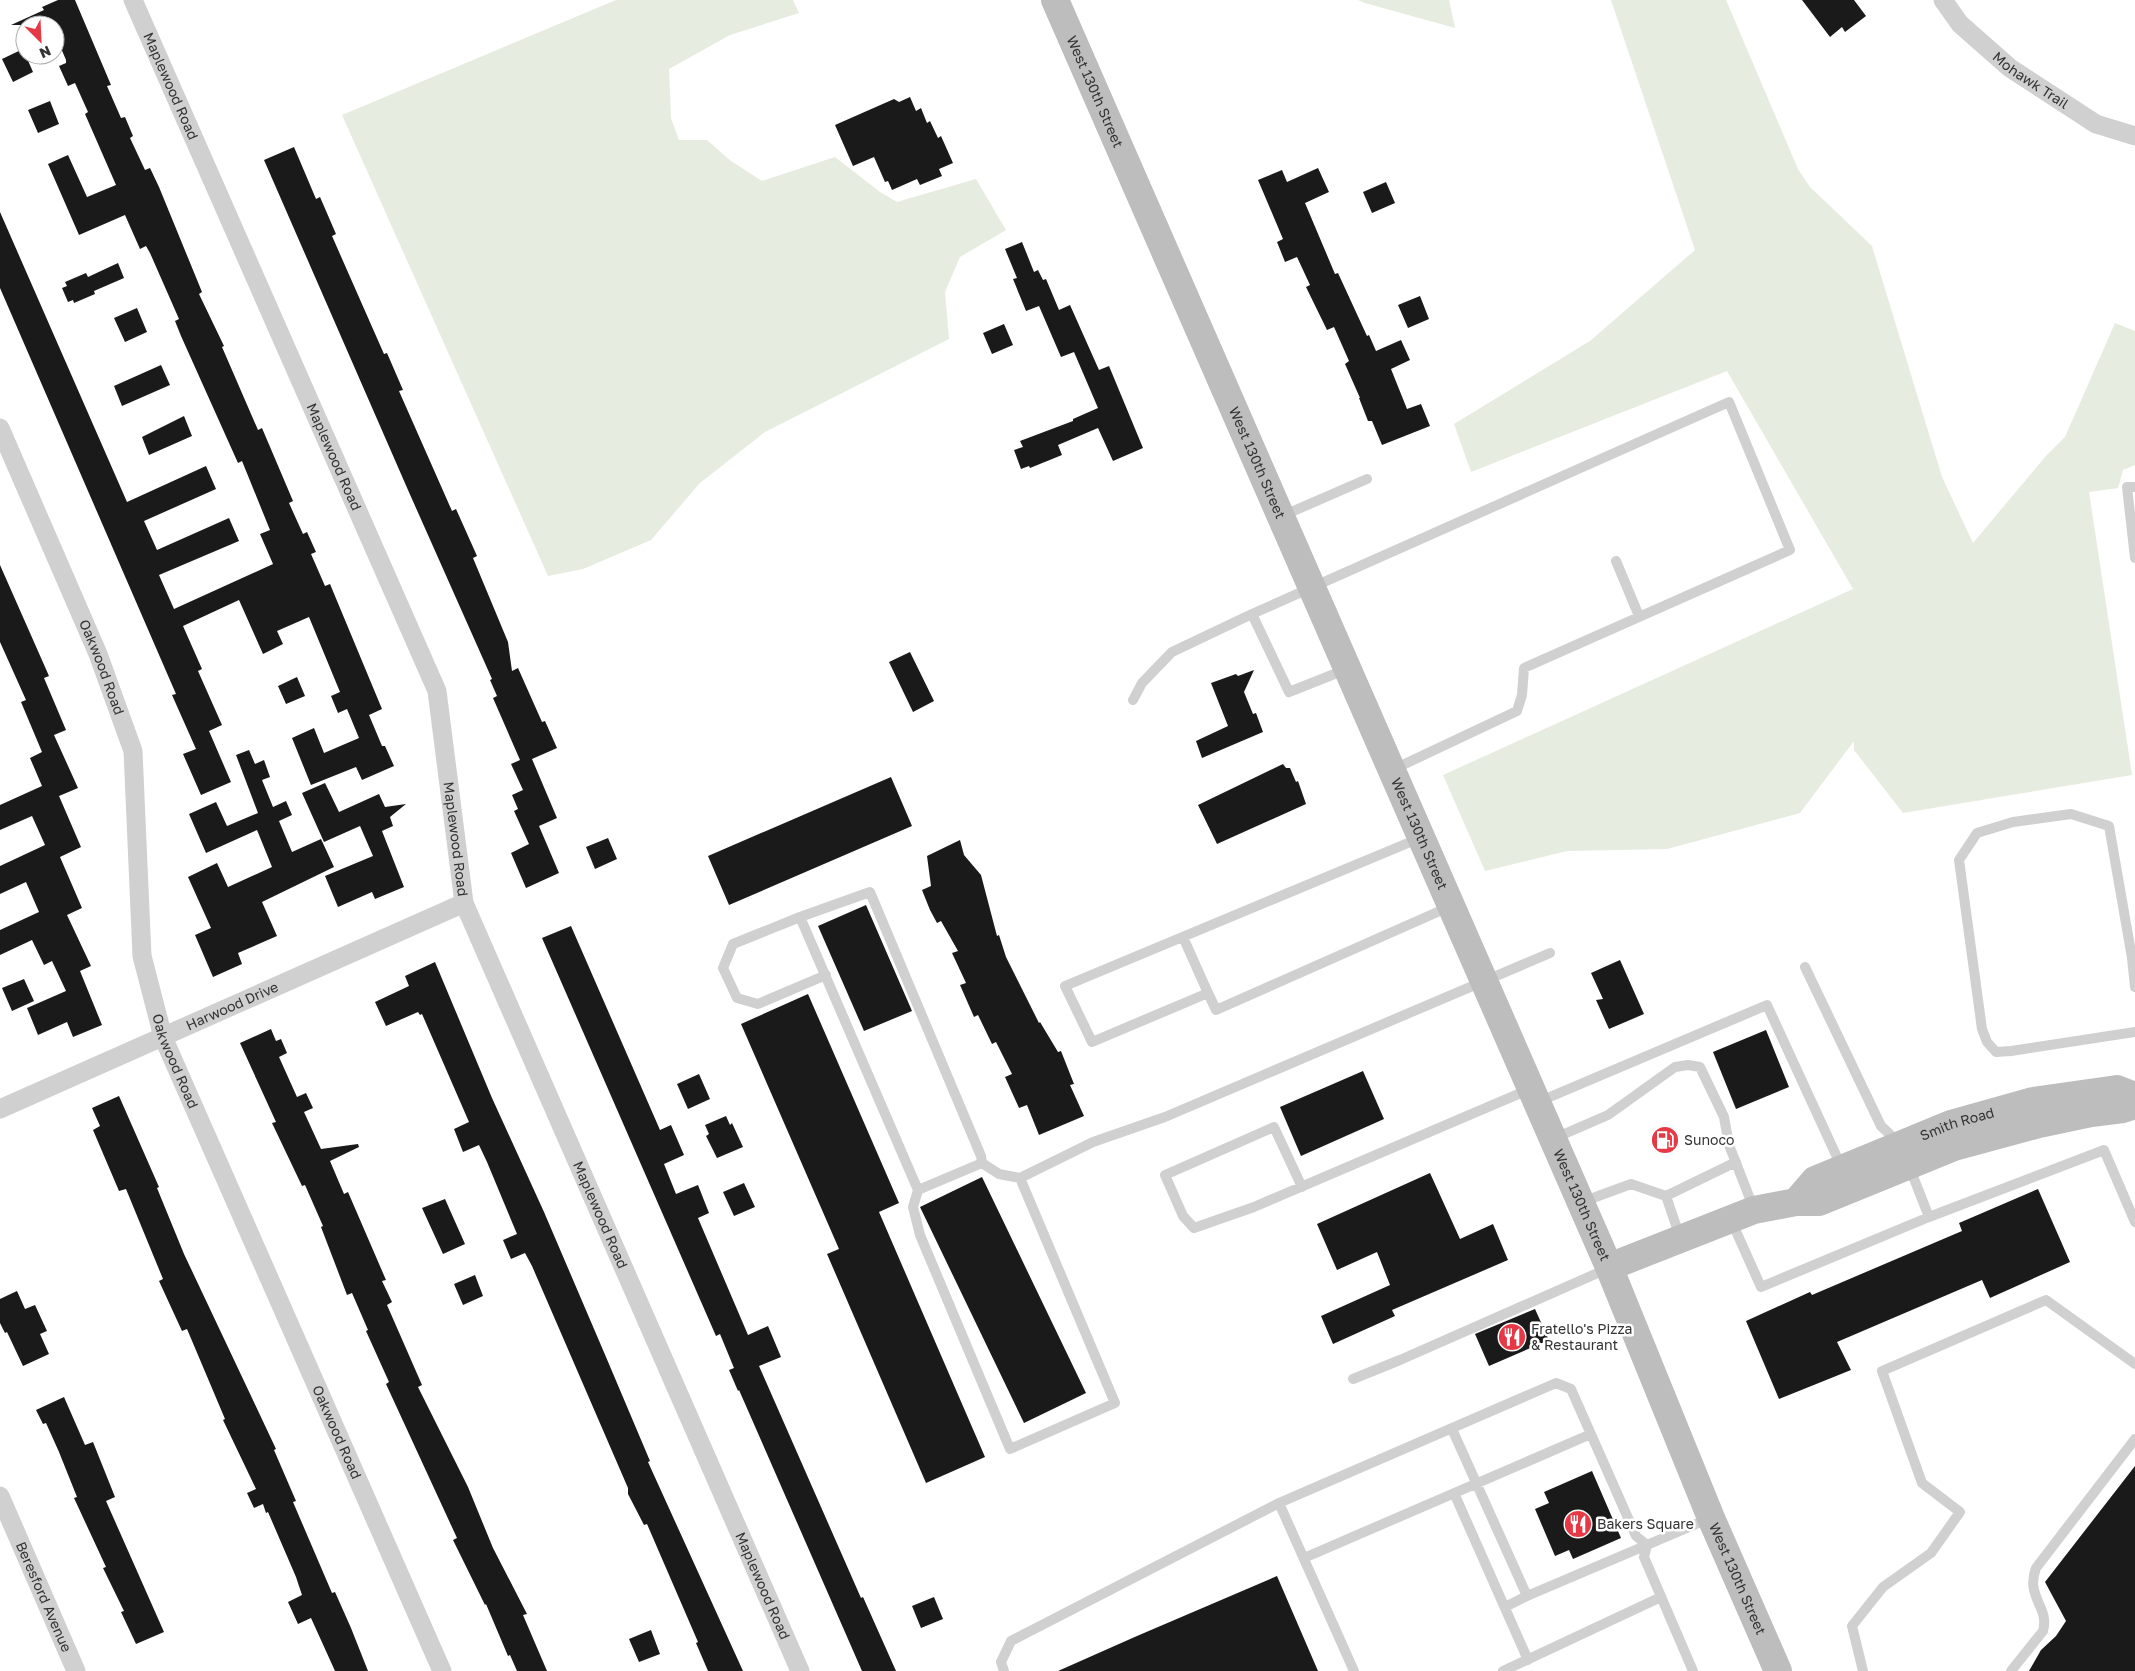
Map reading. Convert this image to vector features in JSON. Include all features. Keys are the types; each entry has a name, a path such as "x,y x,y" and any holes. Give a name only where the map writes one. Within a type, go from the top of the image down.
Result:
{"main road":[{"name":"West 130th Street","path":"1055,0 1581,1202 1711,1518 1778,1671"},
{"name":"Smith Road","path":"1609,1268 1742,1214 1796,1202 1819,1202 1904,1154 1951,1124 2033,1101 2117,1089 2135,1096"},
{"name":"Smith Road","path":"1796,1202 1815,1180 1842,1169 1904,1154 1954,1147 2039,1124 2091,1113 2123,1109 2135,1105"}],"street":[{"name":"Maplewood Road","path":"133,0 437,690 464,903 800,1671"},
{"name":"Mohawk Trail","path":"1943,0 1960,24 2010,68 2096,124 2135,136"},
{"name":"Oakwood Road","path":"0,428 98,654 133,751 142,956 163,1037 442,1671"},
{"name":"Harwood Drive","path":"0,1109 464,903"},
{"name":"Beresford Avenue","path":"0,1496 76,1671"}],"lane":[{"path":"1133,700 1142,682 1172,652 1312,587 1729,402 1790,550 1524,668 1522,695 1517,711 1391,770"},
{"path":"1281,516 1367,479"},
{"path":"2135,487 2127,487 2135,558"},
{"path":"1616,561 1640,616"},
{"path":"1252,614 1290,692 1347,669"},
{"path":"2135,987 2132,958 2109,826 2070,814 2013,822 1977,833 1959,860 1982,1029 1987,1042 1996,1052 2011,1051 2135,1032"},
{"path":"1208,993 1092,1042 1065,986 1421,838"},
{"path":"826,975 758,1004 737,998 723,968 733,944 870,892 981,1156 982,1163 999,1174 1020,1178 1093,1142 1165,1117 1550,953"},
{"path":"1183,937 1216,1010 1451,906"},
{"path":"800,917 918,1190 913,1207 920,1235 1010,1448 1114,1403 1020,1178"},
{"path":"1805,967 1881,1126 1904,1154 1929,1217"},
{"path":"1302,1186 1274,1127 1165,1175 1183,1216 1194,1228 1254,1207 1302,1186 1767,1005 1842,1169"},
{"path":"1553,1138 1608,1115 1675,1067 1688,1065 1700,1067 1724,1117 1729,1145 1736,1162 1742,1214 1761,1287 1929,1217 2104,1150 2135,1222"},
{"path":"1581,1202 1631,1184 1666,1196 1736,1162"},
{"path":"918,1190 982,1163"},
{"path":"1666,1196 1681,1239"},
{"path":"1353,1379 1609,1268"},
{"path":"1863,1671 1852,1626 1883,1587 1931,1553 1960,1512 1922,1483 1882,1371 2046,1300 2135,1364"},
{"path":"1004,1671 1001,1662 1011,1641 1279,1503 1556,1384 1571,1389 1636,1536 1647,1545"},
{"path":"1452,1429 1527,1596"},
{"path":"1304,1558 1591,1434"},
{"path":"2011,1671 2043,1631 2045,1623 2044,1614 2032,1588 2032,1578 2036,1568 2135,1439"},
{"path":"1454,1493 1528,1660"},
{"path":"1279,1503 1354,1671"},
{"path":"1504,1607 1711,1518"},
{"path":"1647,1545 1644,1557 1693,1671"},
{"path":"1504,1671 1661,1597"}],"shaded area":[{"path":"616,0 793,0 799,13 730,35 669,69 671,118 679,140 707,140 731,161 762,181 835,157 880,192 897,202 976,179 1006,230 960,257 945,292 949,339 765,432 700,483 651,540 583,569 548,576 342,115"},
{"path":"1358,0 1449,0 1455,28 1365,3"},
{"path":"1611,0 1726,0 1798,169 1810,187 1872,246 1942,477 1973,543 2045,457 2065,437 2115,323 2135,331 2135,465 2123,470 2118,488 2089,492 2132,775 1903,813 1854,750 1854,741 1800,813 1667,849 1567,851 1485,871 1443,775 1853,589 1727,371 1471,472 1454,424 1590,341 1695,250"}],"building":[{"path":"58,0 75,0 111,85 107,86 121,118 125,117 133,136 130,138 145,170 150,168 159,187 202,292 199,294 224,346 222,347 258,430 262,428 293,501 289,503 303,534 307,532 316,552 311,554 325,586 330,584 382,709 369,715 382,746 385,746 394,766 362,780 356,767 311,785 292,738 314,728 324,753 359,738 347,709 338,713 331,696 340,692 309,617 277,631 283,644 263,654 239,600 183,626 202,669 198,671 222,725 209,731 231,782 201,795 183,754 196,749 172,695 176,694 0,288 0,212 127,502 206,466 216,489 144,521 157,550 229,518 239,541 159,575 174,609 273,564 260,534 270,530 242,461 238,463 181,336 175,321 179,319 146,246 140,249 125,215 79,235 48,164 68,155 87,197 116,185 85,114 88,112 75,83 68,86 59,66 66,63 65,15 33,15 44,10 42,7"},
{"path":"1802,0 1854,0 1866,16 1845,32 1842,27 1830,37"},
{"path":"15,53 15,65 30,65 33,72 13,82 2,59"},
{"path":"910,97 916,111 921,108 927,123 930,121 938,138 941,136 953,163 939,169 942,176 920,185 917,179 892,190 888,181 885,182 874,157 853,166 835,125 894,99 899,102"},
{"path":"50,101 59,124 38,133 28,110"},
{"path":"294,147 316,199 320,197 336,234 332,236 384,354 387,353 403,390 399,391 452,511 456,509 477,556 473,558 508,642 512,671 518,668 542,722 545,721 557,748 532,759 557,818 539,826 559,873 526,888 511,853 529,844 514,811 518,809 512,795 523,790 511,764 520,760 493,698 497,696 490,680 492,679 264,160"},
{"path":"1318,168 1329,192 1305,203 1335,274 1338,273 1367,336 1369,335 1376,351 1401,340 1410,360 1391,369 1407,409 1421,404 1430,426 1382,445 1372,421 1368,421 1345,364 1349,361 1334,327 1327,330 1306,287 1310,285 1297,257 1285,262 1277,242 1283,239 1258,180 1282,170 1287,182"},
{"path":"1386,182 1395,203 1372,213 1363,192"},
{"path":"1022,242 1034,272 1038,270 1043,280 1046,279 1059,310 1070,305 1099,370 1109,366 1143,448 1113,461 1098,428 1058,445 1062,455 1030,468 1029,466 1021,469 1014,450 1023,447 1020,441 1073,421 1073,419 1098,408 1074,352 1061,357 1039,306 1026,311 1013,279 1017,278 1005,249"},
{"path":"118,263 124,278 94,291 95,294 74,303 73,300 68,302 62,288 67,286 65,282 86,273 88,277"},
{"path":"1420,296 1429,319 1408,328 1398,305"},
{"path":"137,308 147,332 125,342 114,318"},
{"path":"1004,324 1013,345 992,354 983,333"},
{"path":"161,365 170,385 122,406 114,386"},
{"path":"184,416 192,436 149,455 142,437"},
{"path":"0,565 49,676 44,678 66,730 54,735 78,788 59,796 81,847 60,857 82,908 67,915 91,966 80,971 102,1025 73,1037 67,1022 38,1035 27,1008 66,991 52,961 44,965 32,940 0,955 0,930 39,912 26,882 0,894 0,866 45,845 32,816 0,830 0,805 42,786 30,758 42,752 21,702 26,700 0,642"},
{"path":"910,652 934,701 913,712 889,662"},
{"path":"1254,670 1244,692 1253,714 1256,713 1263,732 1202,758 1196,741 1228,726 1211,683"},
{"path":"297,677 305,696 286,704 278,686"},
{"path":"249,750 255,764 264,760 270,777 262,780 273,807 286,801 292,815 279,821 292,852 321,839 334,867 262,902 277,936 238,953 242,964 213,977 195,935 211,928 188,877 217,863 228,887 272,867 257,830 206,853 189,814 216,802 227,826 258,813 236,755"},
{"path":"1283,764 1286,768 1290,768 1296,782 1298,781 1306,804 1217,844 1198,805"},
{"path":"891,777 912,826 729,905 708,856"},
{"path":"325,783 339,812 379,794 385,807 406,804 390,817 393,826 382,831 404,887 375,899 372,892 338,907 325,876 373,856 360,826 324,842 302,793"},
{"path":"608,838 617,859 595,869 586,847"},
{"path":"960,840 964,855 981,875 997,936 999,935 1006,957 1039,1023 1058,1052 1061,1051 1074,1084 1070,1085 1084,1116 1039,1135 1027,1105 1019,1108 1005,1077 1012,1074 996,1042 992,1044 978,1015 974,1017 960,985 966,983 952,953 958,951 941,921 937,923 922,890 931,886 927,856"},
{"path":"866,905 912,1011 864,1031 818,926"},
{"path":"571,926 660,1130 671,1125 684,1155 664,1164 676,1194 698,1185 709,1213 698,1218 748,1335 768,1326 781,1357 759,1366 861,1598 863,1597 896,1671 862,1671 738,1391 729,1370 734,1368 720,1334 716,1336 542,938"},
{"path":"1620,960 1644,1014 1609,1029 1596,1000 1603,999 1591,973"},
{"path":"435,962 492,1098 544,1212 606,1357 650,1461 648,1462 743,1671 708,1671 696,1643 698,1642 647,1524 644,1525 628,1494 628,1488 532,1266 525,1253 511,1259 503,1240 517,1234 479,1145 463,1152 454,1129 469,1122 422,1014 420,1015 418,1012 386,1026 375,1002 409,986 405,976"},
{"path":"24,979 34,1001 12,1011 2,988"},
{"path":"808,994 899,1203 879,1212 985,1457 926,1483 827,1254 839,1249 741,1024"},
{"path":"271,1029 276,1041 281,1039 287,1053 279,1057 297,1097 306,1093 313,1108 304,1112 321,1149 358,1144 359,1147 330,1161 344,1194 348,1192 386,1280 382,1281 392,1302 387,1305 422,1385 418,1387 468,1487 493,1548 527,1614 523,1615 547,1671 517,1671 510,1655 508,1656 486,1604 453,1540 457,1538 386,1384 389,1382 366,1331 368,1330 352,1293 347,1295 321,1227 323,1226 305,1185 302,1186 272,1123 276,1122 240,1043"},
{"path":"1766,1030 1789,1087 1736,1109 1713,1052"},
{"path":"1363,1071 1384,1119 1301,1156 1280,1107"},
{"path":"699,1074 710,1099 688,1109 677,1084"},
{"path":"119,1096 159,1187 157,1188 184,1254 276,1449 274,1450 296,1501 293,1502 332,1593 335,1592 351,1628 368,1671 335,1671 311,1618 298,1624 288,1602 302,1595 296,1577 268,1512 266,1513 263,1504 254,1508 247,1493 256,1489 223,1420 225,1419 187,1329 182,1331 159,1281 163,1279 126,1189 119,1191 93,1130 100,1126 92,1108"},
{"path":"726,1116 730,1125 732,1123 743,1147 717,1158 706,1136 709,1134 705,1125"},
{"path":"1430,1173 1460,1239 1493,1224 1508,1260 1392,1310 1395,1316 1333,1344 1321,1316 1390,1285 1377,1252 1337,1270 1317,1224"},
{"path":"982,1177 1086,1393 1024,1423 920,1207"},
{"path":"744,1183 755,1207 734,1216 723,1192"},
{"path":"2038,1189 2070,1262 1990,1298 1982,1280 1837,1342 1851,1370 1779,1399 1746,1321 1810,1292 1812,1295 1962,1231 1959,1223"},
{"path":"445,1199 465,1244 443,1254 422,1208"},
{"path":"475,1275 483,1296 463,1305 454,1284"},
{"path":"17,1291 25,1309 35,1305 47,1331 40,1334 49,1354 23,1366 7,1332 5,1333 0,1323 0,1299"},
{"name":"Fratello's Pizza & Restaurant","path":"1535,1309 1549,1340 1489,1366 1475,1334"},
{"path":"64,1397 85,1445 93,1442 115,1497 106,1501 164,1632 136,1644 121,1612 124,1611 103,1568 106,1567 74,1498 77,1497 59,1452 46,1423 43,1424 36,1410"},
{"path":"2135,1466 2135,1671 2029,1671 2041,1650 2056,1636 2066,1621 2045,1582"},
{"name":"Bakers Square","path":"1592,1471 1621,1538 1573,1559 1569,1550 1555,1556 1535,1509 1549,1503 1544,1492"},
{"path":"1277,1576 1318,1671 1058,1671 1137,1636"},
{"path":"934,1597 943,1619 921,1628 912,1606"},
{"path":"651,1630 660,1654 639,1662 629,1639"}],"place":[{"name":"Sunoco","path":"1665,1140"},
{"name":"Fratello's Pizza & Restaurant","path":"1512,1337"},
{"name":"Bakers Square","path":"1578,1524"}]}
